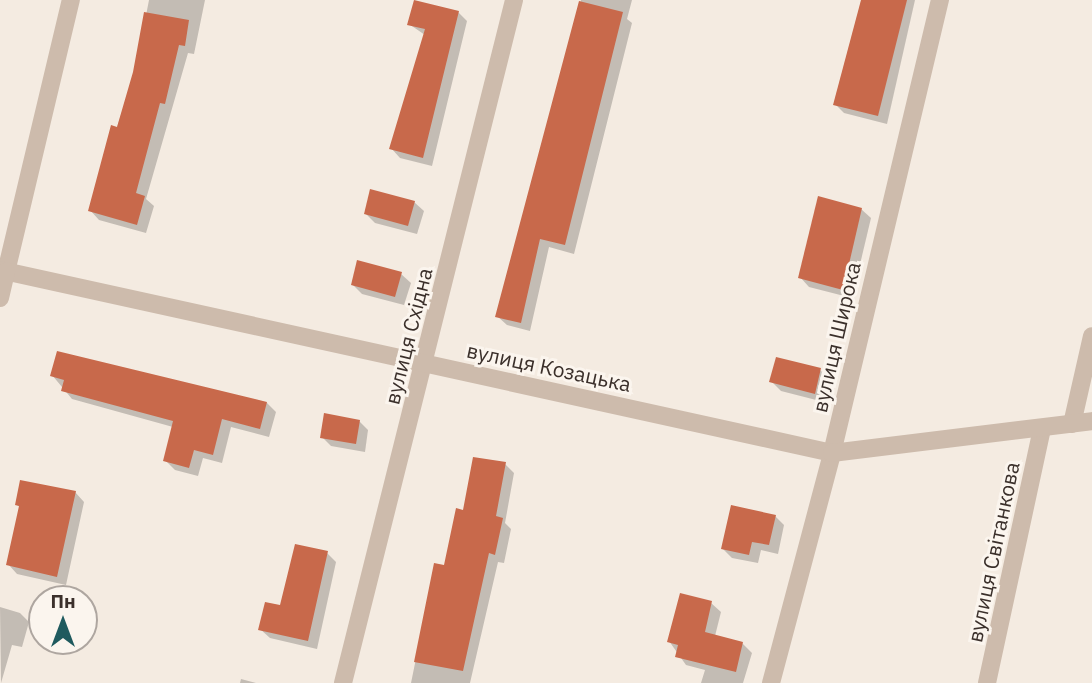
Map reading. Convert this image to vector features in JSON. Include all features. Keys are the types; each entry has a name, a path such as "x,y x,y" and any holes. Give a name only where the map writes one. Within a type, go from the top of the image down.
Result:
{"street":[{"path":"0,298 3,271 71,0"},
{"name":"вулиця Східна","path":"343,683 514,0"},
{"name":"вулиця Широка","path":"771,683 832,453 940,0"},
{"name":"вулиця Козацька","path":"3,271 832,453 1092,421"},
{"path":"1072,424 1092,336"},
{"name":"вулиця Світанкова","path":"987,683 1042,429"}],"building":[{"path":"414,0 459,11 423,158 389,149 425,29 407,25"},
{"path":"861,0 907,0 878,116 833,105"},
{"path":"579,1 623,12 565,245 540,239 521,323 495,317"},
{"path":"144,12 189,20 185,46 179,45 165,104 160,103 136,193 145,196 137,225 88,211 111,125 117,127 133,72"},
{"path":"370,189 415,201 408,226 364,214"},
{"path":"818,196 862,208 843,290 798,278"},
{"path":"357,260 402,272 395,297 351,285"},
{"path":"57,351 267,402 260,429 222,419 213,455 194,450 189,468 163,461 173,421 61,391 64,380 50,376"},
{"path":"776,357 821,368 815,394 769,382"},
{"path":"324,413 360,420 356,444 320,438"},
{"path":"473,457 506,462 496,516 503,518 495,555 489,553 463,671 414,662 434,563 444,565 456,508 463,510"},
{"path":"20,480 76,491 57,577 6,565 19,506 15,505"},
{"path":"731,505 776,515 769,545 752,542 749,555 721,549"},
{"path":"295,544 328,551 308,641 258,630 265,602 280,605"},
{"path":"680,593 712,601 705,632 743,642 736,672 675,657 678,645 667,642"}]}
